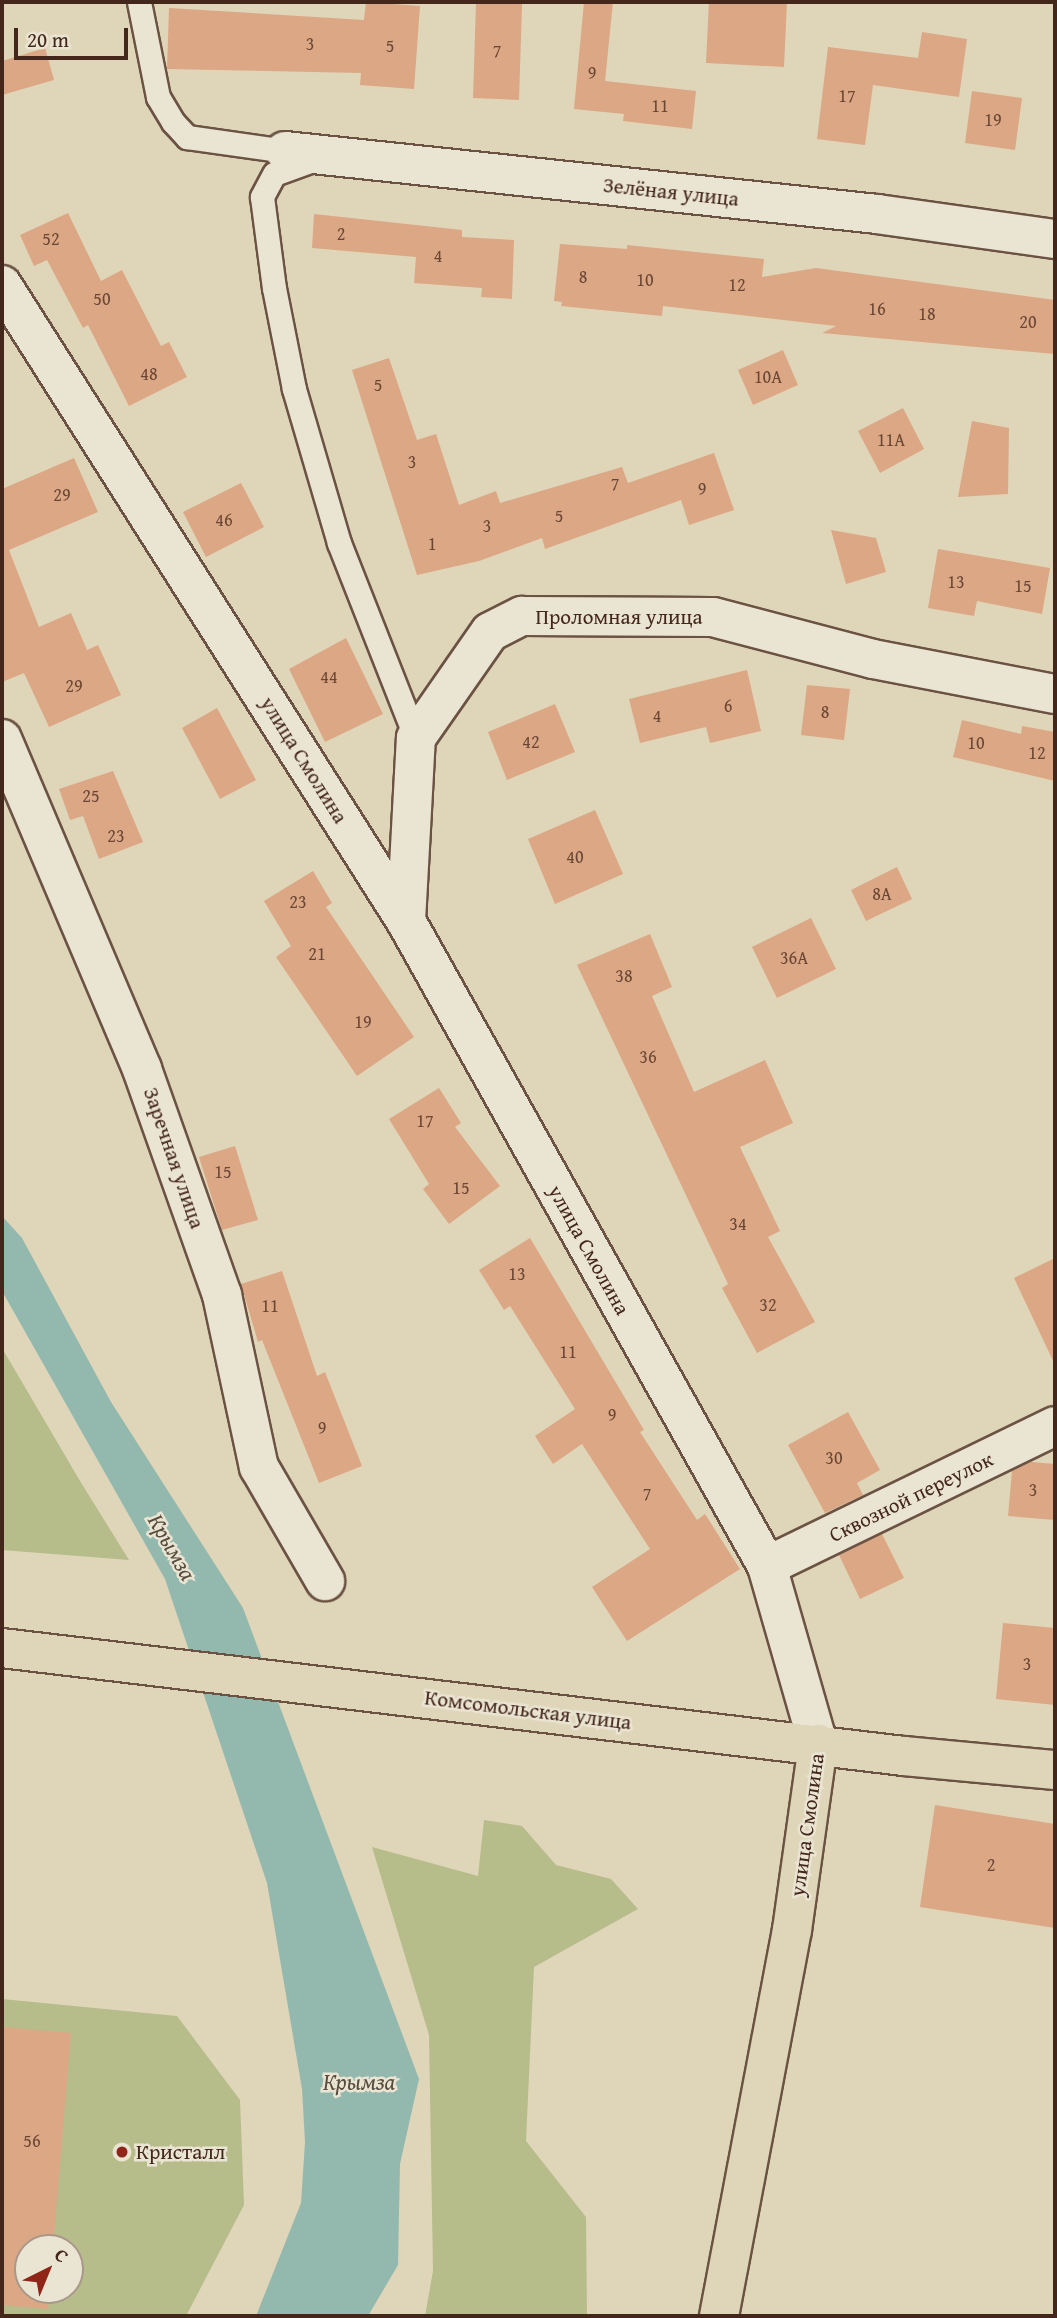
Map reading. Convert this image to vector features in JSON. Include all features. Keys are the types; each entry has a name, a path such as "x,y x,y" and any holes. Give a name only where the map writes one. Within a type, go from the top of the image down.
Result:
{"main road":[{"name":"Комсомольская улица","path":"2,1648 1055,1770"},
{"name":"улица Смолина","path":"718,2316 792,1930 818,1744"}],"street":[{"name":"Зелёная улица","path":"285,151 877,214 1055,239"},
{"name":"улица Смолина","path":"2,285 406,921 767,1566 818,1744"},
{"name":"Проломная улица","path":"416,738 490,632 522,616 713,617 873,659 1055,694"},
{"path":"406,921 416,738"},
{"name":"Заречная улица","path":"2,739 142,1069 222,1295 259,1467 325,1581"},
{"name":"Сквозной переулок","path":"767,1566 1055,1426"}],"lane":[{"path":"139,2 158,97 173,122 187,137 285,151"},
{"path":"326,155 274,174 262,197 274,288 294,389 339,543 416,738"}],"green space":[{"path":"2,1348 80,1481 129,1560 2,1550"},
{"path":"484,1820 522,1826 556,1865 611,1879 638,1909 534,1967 526,2141 586,2217 587,2316 425,2316 433,2271 429,2035 372,1847 478,1876"},
{"name":"Кристалл","path":"2,1999 177,2016 240,2100 244,2205 186,2316 2,2316"}],"water":[{"name":"Крымза","path":"2,1216 22,1238 111,1402 243,1608 419,2079 400,2164 398,2265 368,2316 256,2316 301,2203 305,2142 302,2089 267,1883 165,1579 2,1291"}],"building":[{"path":"366,2 420,6 414,89 360,85 361,73 167,69 169,8 364,20"},
{"path":"476,2 522,4 519,100 473,98"},
{"path":"584,2 613,2 605,81 696,91 692,129 623,121 624,114 574,109"},
{"path":"709,2 787,2 784,67 706,63"},
{"path":"922,32 967,39 959,97 873,85 865,145 817,139 828,47 918,58"},
{"path":"45,48 54,80 2,95 2,61"},
{"path":"972,91 1022,98 1015,150 965,143"},
{"path":"68,213 101,281 122,270 161,346 169,342 187,377 129,406 88,325 83,328 47,260 34,266 20,235"},
{"path":"314,214 462,230 462,237 514,240 512,299 481,297 482,288 414,283 416,257 312,248"},
{"path":"560,244 627,249 627,245 764,259 762,277 816,268 1055,300 1055,354 822,333 836,326 663,306 662,316 561,306 562,302 554,301"},
{"path":"783,350 798,385 753,405 738,370"},
{"path":"389,358 417,440 436,434 459,505 496,491 500,503 622,467 628,483 714,453 734,510 689,525 681,500 545,549 542,538 479,561 417,575 352,370"},
{"path":"903,408 924,449 880,473 858,431"},
{"path":"972,421 1009,428 1008,494 958,497"},
{"path":"74,458 98,512 9,550 39,627 71,613 87,650 98,645 121,695 49,727 24,673 2,682 2,489"},
{"path":"241,483 264,527 206,557 183,512"},
{"path":"831,530 876,538 886,572 846,584"},
{"path":"938,549 1050,568 1042,614 977,601 974,616 928,608"},
{"path":"346,638 383,714 325,742 289,669"},
{"path":"747,670 761,731 710,743 706,727 640,743 629,699"},
{"path":"807,685 850,689 844,740 801,735"},
{"path":"555,704 575,752 507,780 488,732"},
{"path":"217,708 256,780 220,799 182,728"},
{"path":"962,720 1021,734 1022,726 1055,732 1055,781 953,757"},
{"path":"113,771 143,842 99,859 83,816 70,820 59,789"},
{"path":"595,810 623,874 555,904 528,839"},
{"path":"897,867 912,899 866,921 851,890"},
{"path":"313,871 332,903 326,907 414,1037 357,1076 276,957 291,946 264,901"},
{"path":"811,918 836,969 777,998 752,947"},
{"path":"650,934 672,987 652,996 694,1092 765,1060 793,1123 740,1147 780,1231 768,1237 815,1322 757,1353 722,1288 728,1284 577,965"},
{"path":"439,1088 461,1123 455,1127 500,1186 449,1224 423,1189 429,1184 389,1119"},
{"path":"235,1146 258,1220 222,1230 199,1157"},
{"path":"530,1238 644,1430 640,1432 697,1520 705,1514 740,1569 627,1641 592,1587 650,1549 582,1444 553,1464 535,1436 575,1409 510,1306 504,1310 479,1270"},
{"path":"1055,1258 1055,1365 1014,1278"},
{"path":"282,1271 317,1376 325,1372 362,1466 319,1483 262,1340 258,1342 241,1284"},
{"path":"848,1412 880,1470 857,1483 863,1495 825,1513 788,1445"},
{"path":"1031,1462 1055,1464 1055,1520 1008,1516 1012,1471"},
{"path":"882,1534 904,1578 860,1599 839,1555"},
{"path":"1003,1623 1055,1628 1055,1705 996,1699"},
{"path":"935,1805 1055,1824 1055,1928 920,1907"},
{"path":"2,2027 71,2033 54,2234 14,2234 14,2304 49,2304 48,2309 2,2305"}],"place":[{"name":"Кристалл","path":"122,2152"}]}
